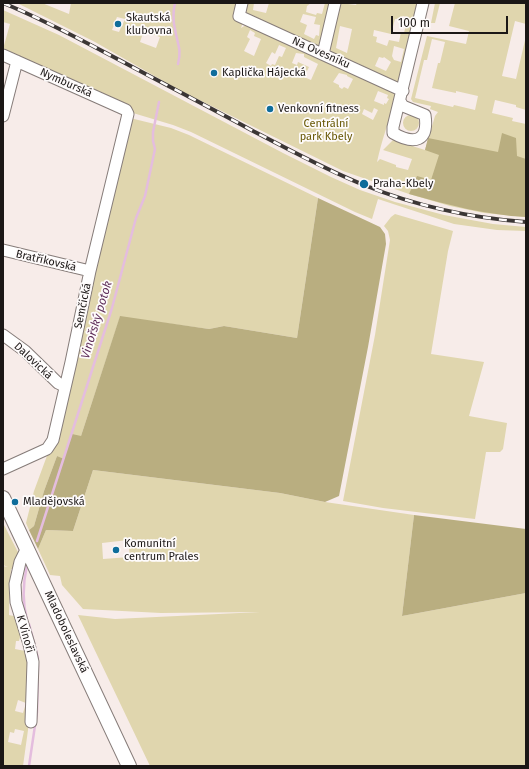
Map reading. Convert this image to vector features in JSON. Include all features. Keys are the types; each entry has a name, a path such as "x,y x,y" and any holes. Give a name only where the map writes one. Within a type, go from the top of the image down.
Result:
{"main road":[{"name":"Mladoboleslavská","path":"3,498 129,766"}],"street":[{"name":"Na Ovesníku","path":"242,3 239,16 324,54 401,96 423,3"},
{"path":"324,54 335,3"},
{"name":"Nymburská","path":"3,55 126,110 128,114"},
{"path":"3,116 17,61"},
{"name":"Semčická","path":"3,469 47,449 53,440 90,271 128,114"},
{"name":"Bratříkovská","path":"3,250 90,271"},
{"name":"Dalovická","path":"3,334 25,351 58,383 64,386"},
{"name":"K Vinoři","path":"27,548 20,562 15,584 16,602 33,662 31,722"}],"green space":[{"name":"Centrální park Kbely","path":"17,3 42,3 69,14 71,3 236,3 233,16 243,22 241,28 246,25 394,92 396,96 377,162 380,159 396,165 396,167 408,170 412,159 383,150 393,140 425,150 435,116 438,112 430,109 431,106 413,102 411,99 427,36 466,44 469,31 449,26 455,3 526,3 526,24 515,21 502,76 516,79 526,36 526,110 516,107 516,105 495,100 492,113 513,118 512,121 526,124 526,217 484,213 450,206 409,194 343,171 179,90 95,42","holes":["117,17 125,19 119,32 112,30","250,30 255,33 254,36 261,39 254,56 244,51 250,39 247,37","146,32 160,37 156,48 140,42 142,36 144,36","432,39 445,42 432,88 478,96 475,110 454,105 453,107 415,98 424,60 427,60","279,45 286,48 282,57 279,56 275,65 272,64 271,66 266,63 272,52 275,54","296,53 304,54 304,57 318,64 311,80 304,77 309,67 298,62 297,65 292,63","339,73 347,75 353,79 348,89 344,87 342,89 339,85 333,82","378,91 388,95 387,98 389,99 386,104 384,103 384,105 374,101","374,108 378,110 373,120 362,114 364,109 372,113"]},
{"path":"248,3 254,3 253,10 266,13 269,3 311,3 307,6 306,12 316,15 317,13 322,14 325,3 330,3 321,45 317,46 249,16 246,11","holes":["303,14 316,17 314,24 320,25 319,36 316,35 314,39 304,34 307,25 300,22"]},
{"path":"340,3 356,5 357,3 417,3 399,80 396,82 332,53 329,48","holes":["403,16 408,17 404,33 401,32 399,42 389,40 387,46 376,42 377,37 373,36 374,30 391,34 395,19 402,20","340,26 352,29 347,53 336,48","394,46 404,49 401,62 394,60 392,56","379,57 384,57 391,62 386,71 375,66"]},
{"path":"435,3 440,3 435,23 431,23"},
{"path":"3,10 59,35 283,153 360,190 395,202 444,215 493,224 526,227 526,231 497,230 454,224 378,199 372,219 355,212 191,132 133,113 132,110 3,49 10,24 3,22"},
{"path":"411,115 418,120 419,123 414,130 411,131 404,126 403,123 408,116"},
{"path":"130,118 171,128 189,135 318,198 297,338 224,326 209,329 120,317 81,436 64,460 57,456 44,491 34,526 29,530 26,523 34,491 48,453"},
{"path":"395,214 453,231 448,251 431,354 484,362 469,416 507,423 503,449 500,452 486,452 475,519 383,508 343,501 375,335 390,240 388,231 384,226"},
{"path":"93,470 280,493 325,502 414,515 402,616 526,593 526,766 150,766 78,615 115,619 260,612 161,613 83,609 62,585 60,576 50,575 38,549 46,530 73,531","holes":["128,540 130,557 103,559 102,543"]},
{"path":"3,523 20,556 15,569 11,569 9,615 18,617 31,659 26,692 29,697 28,730 23,766 3,766 3,566 8,567 3,565","holes":["20,637 24,637 25,651 15,649 16,641 19,641","18,700 26,703 23,713 15,711","15,729 24,731 21,745 8,742 10,732 14,733"]}],"shaded area":[{"path":"502,133 516,138 517,156 526,159 526,217 482,212 409,194 417,176 431,180 439,155 425,150 428,138 498,152"},
{"path":"318,198 380,227 385,234 386,244 339,496 325,502 280,493 93,470 73,531 46,530 38,549 29,530 34,526 44,491 57,456 64,459 72,434 81,436 120,316 209,329 224,326 297,338"},
{"path":"414,515 526,529 526,593 402,616"}],"waterway":[{"name":"Vinořský potok","path":"175,3 174,26 179,50 178,64"},
{"name":"Vinořský potok","path":"37,541 112,308 136,218 145,196 155,149 153,132 159,102"},
{"name":"Vinořský potok","path":"27,565 24,592 24,606 27,620"},
{"name":"Vinořský potok","path":"29,624 38,658"},
{"name":"Vinořský potok","path":"29,766 37,712 38,665"}],"railway":[{"path":"3,3 65,32 294,152 350,179 404,199 444,210 526,222"}],"place":[{"name":"Skautská klubovna","path":"118,24"},
{"name":"Kaplička Hájecká","path":"214,73"},
{"name":"Venkovní fitness","path":"270,109"},
{"name":"Praha-Kbely","path":"364,184"},
{"name":"Mladějovská","path":"15,502"},
{"name":"Komunitní centrum Prales","path":"116,550"}]}
